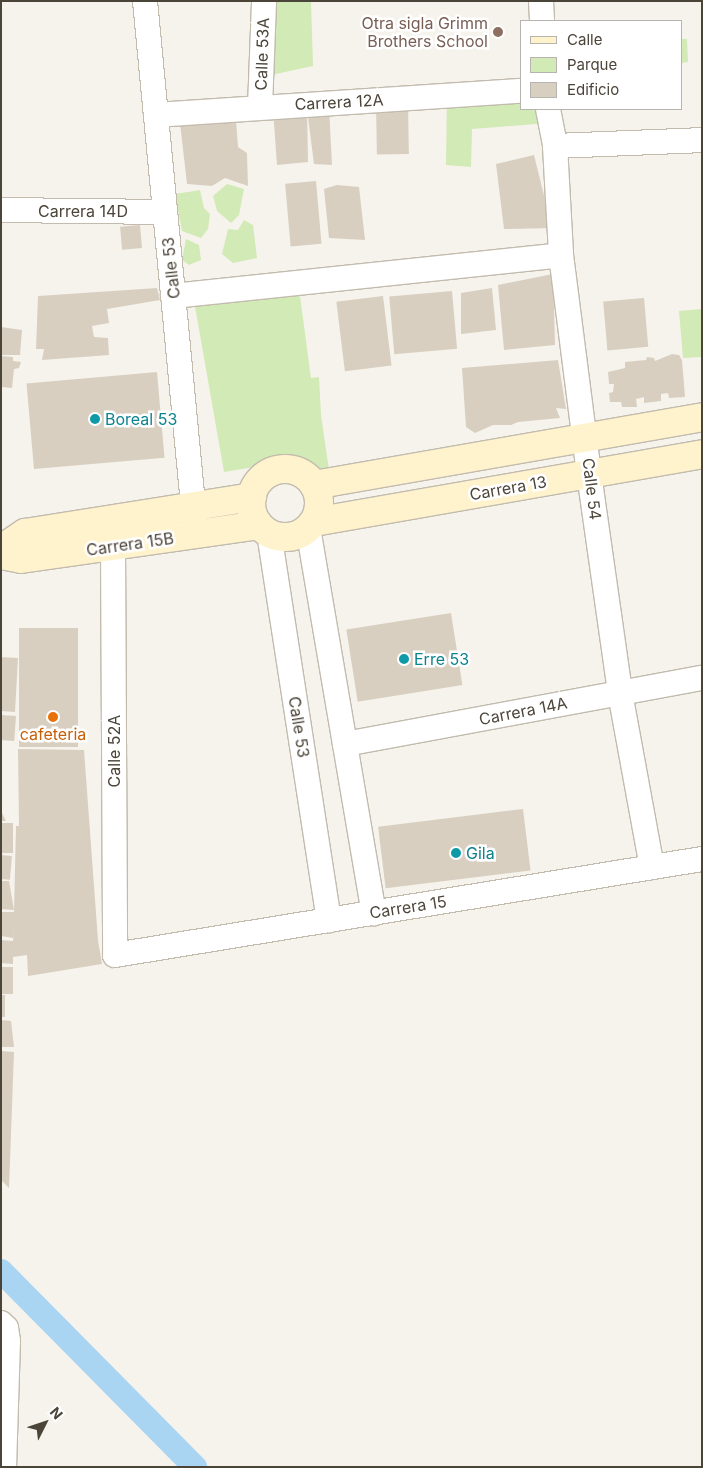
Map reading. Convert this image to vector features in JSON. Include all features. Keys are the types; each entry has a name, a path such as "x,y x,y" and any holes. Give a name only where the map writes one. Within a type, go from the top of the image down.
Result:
{"street":[{"name":"Calle 53","path":"145,1 196,535"},
{"name":"Calle 53A","path":"260,107 264,1"},
{"path":"541,1 542,20"},
{"name":"Carrera 12A","path":"156,114 520,91"},
{"name":"Calle 54","path":"548,110 555,146 561,255 586,438 589,474 620,693 652,867"},
{"path":"555,146 702,140"},
{"name":"Carrera 14D","path":"1,210 165,212"},
{"path":"173,296 561,255"},
{"path":"314,485 702,417"},
{"name":"Carrera 13","path":"311,525 702,454"},
{"path":"284,469 301,474 314,485 319,504 311,525 301,534 279,537 264,529 252,512 252,497 256,486 263,477 273,471 284,469"},
{"name":"Carrera 15B","path":"1,549 25,533 252,497"},
{"path":"311,525 345,744 374,913"},
{"name":"Calle 53","path":"264,529 329,920"},
{"name":"Carrera 15B","path":"1,555 21,559 196,535 264,529"},
{"name":"Calle 52A","path":"113,546 115,955"},
{"name":"Carrera 14A","path":"345,744 702,678"},
{"name":"Carrera 15","path":"115,955 702,859"},
{"path":"1,1323 6,1328 8,1341 2,1423 4,1467"}],"green space":[{"path":"265,1 311,1 313,66 271,75"},
{"path":"683,39 687,39 688,62 683,63"},
{"path":"520,84 520,110 549,110 548,123 472,129 471,167 446,165 447,90"},
{"path":"227,184 244,189 239,215 231,223 217,211 213,196"},
{"path":"200,190 204,208 210,214 208,229 201,238 182,231 175,194"},
{"path":"244,220 253,225 257,258 233,263 222,254 228,229 238,230"},
{"path":"186,239 199,245 201,260 189,265 182,260"},
{"path":"298,281 311,378 319,377 321,415 329,470 286,462 224,472 193,295"},
{"path":"702,309 702,357 683,358 679,311"}],"building":[{"path":"408,103 409,154 377,155 376,104"},
{"path":"329,107 332,165 314,164 307,109 308,162 277,165 273,109"},
{"path":"236,120 238,147 247,153 248,186 225,178 212,186 187,184 180,123"},
{"path":"534,155 552,228 504,229 496,164"},
{"path":"316,181 321,244 291,246 285,184"},
{"path":"337,185 359,187 365,240 329,238 324,189"},
{"path":"140,225 142,248 122,250 120,227"},
{"path":"553,274 555,345 504,350 498,285"},
{"path":"157,288 160,300 107,309 109,323 92,326 94,337 108,338 109,355 42,360 44,349 36,349 38,296"},
{"path":"492,288 496,330 461,334 461,293"},
{"path":"452,291 457,349 394,354 389,296"},
{"path":"383,296 392,365 345,371 336,302"},
{"path":"644,298 648,347 607,350 603,302"},
{"path":"1,327 22,330 20,355 1,355"},
{"path":"672,354 679,355 682,360 685,397 669,398 668,393 661,394 661,401 644,403 644,397 636,399 637,407 622,407 621,402 610,402 609,393 613,392 614,384 609,384 608,372 625,368 625,362 646,360 647,357 654,358 655,361"},
{"path":"1,356 13,357 13,361 21,362 19,368 14,369 12,388 1,387"},
{"path":"558,360 566,409 556,408 560,418 518,422 511,425 493,425 475,433 466,427 462,368"},
{"name":"Boreal 53","path":"157,372 164,458 34,469 26,383"},
{"name":"Erre 53","path":"451,613 462,685 358,702 346,630"},
{"path":"19,628 78,628 78,747 19,747"},
{"path":"1,657 18,658 15,712 1,711"},
{"path":"1,715 16,716 14,741 1,740"},
{"path":"18,749 84,750 98,940 102,964 28,976 27,955 13,957 13,964 1,963 1,940 13,941 14,927 13,938 1,936 1,912 14,912 16,826 19,826"},
{"name":"Gila","path":"523,809 531,871 386,888 378,827"},
{"path":"1,811 6,821 1,821"},
{"path":"1,823 13,823 13,853 1,853"},
{"path":"1,855 12,856 10,880 1,879"},
{"path":"1,881 9,881 14,910 1,909"},
{"path":"1,967 13,967 13,994 1,994"},
{"path":"1,995 5,995 5,1017 1,1017"},
{"path":"1,1020 11,1021 14,1047 1,1047"},
{"path":"1,1051 14,1052 9,1188 1,1180"}],"waterway":[{"path":"1,1271 195,1467"}],"place":[{"name":"Otra sigla Grimm Brothers School","path":"498,32"},
{"name":"Boreal 53","path":"95,419"},
{"name":"Erre 53","path":"404,659"},
{"name":"cafeteria","path":"53,717"},
{"name":"Gila","path":"456,853"}]}
